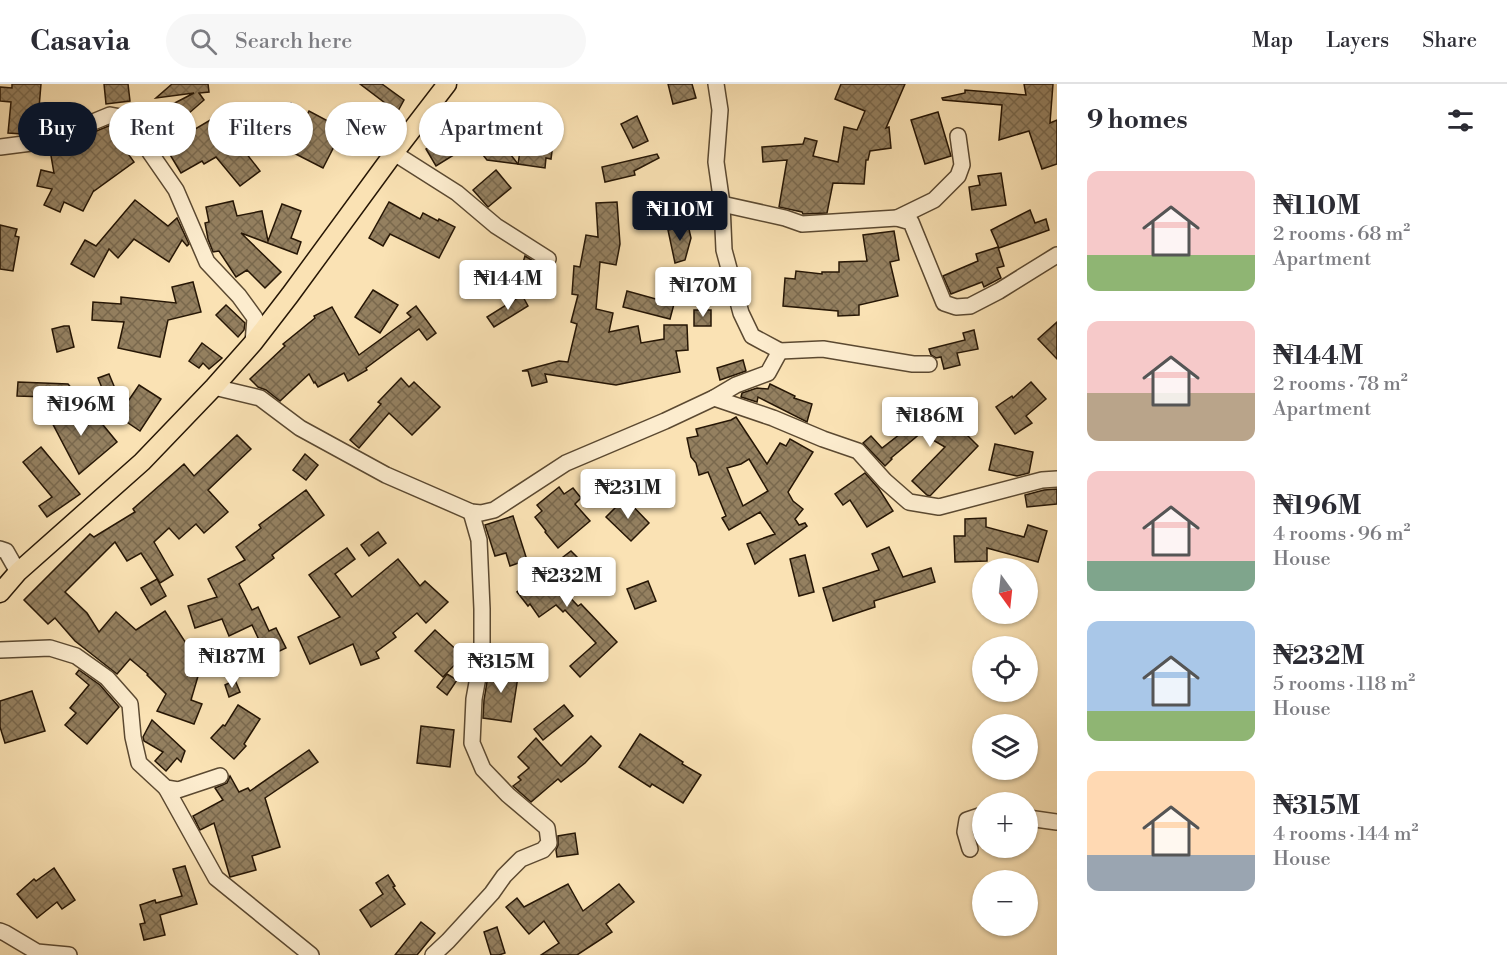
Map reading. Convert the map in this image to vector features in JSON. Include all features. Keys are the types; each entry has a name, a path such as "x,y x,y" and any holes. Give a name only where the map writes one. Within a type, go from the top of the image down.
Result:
{"main road":[{"path":"407,135 441,87"},
{"path":"0,593 18,572 142,462 214,387 253,343 290,295 392,156"}],"street":[{"path":"716,84 720,110 716,162 722,204 724,250 741,313 752,336 780,351 823,349 913,364 929,364"},
{"path":"0,147 48,141 110,115 126,118 141,132 149,151 176,190 207,262 239,296 255,318 253,343"},
{"path":"897,218 934,200 958,176 962,165 958,136"},
{"path":"399,156 457,193 496,226 548,259"},
{"path":"722,204 802,224 897,218 911,222 944,303 956,307 970,306 1057,255"},
{"path":"214,387 260,398 300,428 386,475 471,512 481,513 494,510 566,463 665,422 736,385 768,373 780,351"},
{"path":"714,398 858,451 885,481 909,502 939,507 1042,480 1057,479"},
{"path":"433,955 521,859 543,850 549,843 547,828 483,770 472,743 474,699 482,655 482,609 479,540 471,512"},
{"path":"0,549 6,552 18,572"},
{"path":"0,650 50,648 76,656 107,678 130,704 133,737 139,763 166,788 216,878 310,955"},
{"path":"166,788 178,790 220,776"},
{"path":"970,849 965,832 967,820 972,818"},
{"path":"1038,819 1057,822"},
{"path":"0,931 16,949 69,955"}],"building":[{"path":"12,84 41,84 40,102 18,102 18,134 8,133 11,102 0,101 0,87 12,88"},
{"path":"104,84 128,84 130,101 106,104"},
{"path":"172,84 208,84 209,92 199,93 204,100 196,107 196,102 177,102 194,93 156,98"},
{"path":"360,84 382,84 404,100 403,102 384,102"},
{"path":"668,84 692,84 696,98 673,104"},
{"path":"841,84 905,84 886,128 889,127 891,148 870,151 868,160 866,160 864,184 833,183 827,213 803,214 779,207 787,160 763,162 762,147 803,144 805,138 817,141 813,156 838,162 844,127 857,130 865,111 835,99"},
{"path":"1024,84 1053,84 1050,123 1057,120 1057,164 1042,169 1029,131 999,140 1002,105 943,100 942,98 965,93 965,90 1026,95"},
{"path":"938,112 951,156 925,164 911,120"},
{"path":"313,113 325,119 325,156 329,156 323,168 300,156 313,156"},
{"path":"637,116 648,141 633,148 621,124"},
{"path":"208,121 208,156 248,156 260,171 240,186 216,157 204,164 202,161 181,173 171,156 196,156 196,128"},
{"path":"109,126 109,156 130,156 134,162 94,190 83,211 64,202 60,212 44,205 52,189 37,186 41,170 54,173 51,156 97,156 97,131"},
{"path":"657,154 659,158 634,171 635,175 605,182 602,167"},
{"path":"430,156 452,156 436,166"},
{"path":"484,156 512,156 518,164 487,160"},
{"path":"519,156 551,156 551,159 546,158 545,168 518,164"},
{"path":"496,170 511,188 488,207 473,190"},
{"path":"1001,173 1006,205 972,210 969,187 980,185 978,176"},
{"path":"135,200 168,226 177,218 189,244 187,246 182,240 169,262 134,239 118,258 109,249 94,277 71,264 85,240 96,246"},
{"path":"233,201 237,216 262,211 268,241 282,204 301,211 291,238 301,242 297,254 241,233 281,272 265,288 247,270 236,277 219,251 213,252 208,239 205,223 209,222 206,207"},
{"path":"389,202 420,219 423,213 455,227 439,258 390,234 383,246 369,238"},
{"path":"617,202 620,244 616,265 600,262 596,309 613,313 609,332 638,326 641,343 664,339 664,325 687,325 688,350 676,351 680,372 616,385 545,374 547,382 532,386 528,371 522,371 559,361 568,362 577,324 571,322 578,295 572,294 574,266 580,267 586,235 598,237 596,203"},
{"path":"1030,210 1035,223 1046,219 1049,230 999,248 991,230"},
{"path":"0,225 17,229 15,236 19,237 13,271 0,269"},
{"path":"688,225 691,238 685,260 675,263 668,230"},
{"path":"894,231 899,260 890,262 898,296 859,305 859,315 838,316 838,311 783,306 785,278 795,279 796,271 822,274 822,272 839,272 839,262 867,261 863,235"},
{"path":"998,247 1004,266 997,268 1001,278 984,287 982,282 951,294 943,276 978,261 976,254"},
{"path":"525,256 543,267 540,275 521,269"},
{"path":"193,282 201,312 168,320 160,357 118,348 124,322 92,320 93,302 121,304 121,297 176,303 172,287"},
{"path":"373,290 398,305 380,333 355,317"},
{"path":"627,291 674,304 670,319 623,307"},
{"path":"522,295 528,306 494,327 487,317"},
{"path":"226,305 245,323 244,330 238,337 216,315"},
{"path":"416,306 436,333 427,340 419,329 366,368 367,370 348,381 344,373 318,387 309,374 280,401 250,379 285,346 283,344 315,318 314,316 332,307 359,355 411,317 407,313"},
{"path":"694,310 711,310 711,326 694,326"},
{"path":"1057,322 1057,359 1038,339"},
{"path":"69,326 74,347 57,352 52,329"},
{"path":"974,330 978,349 957,353 960,365 944,369 941,357 936,358 931,355 929,349 965,340 963,333"},
{"path":"202,343 222,358 209,369 203,363 199,368 189,361"},
{"path":"743,360 746,371 720,380 717,368"},
{"path":"109,374 119,398 106,398 98,378"},
{"path":"401,378 409,387 414,382 440,407 412,435 389,413 359,448 350,440 381,404 378,402"},
{"path":"18,382 68,384 80,398 17,396"},
{"path":"1031,382 1046,399 1026,416 1032,423 1015,434 996,407 1012,396 1013,398"},
{"path":"770,384 795,396 794,398 812,404 807,422 758,397 757,402 741,397 742,393 757,388 768,389"},
{"path":"139,385 161,399 140,431 118,416"},
{"path":"68,402 82,427 81,431 94,420 99,420 117,442 79,474 47,413"},
{"path":"923,405 942,420 944,418 959,427 978,446 930,496 912,481 945,447 921,433 891,458 885,466 863,443 871,436 882,448 913,424 910,422"},
{"path":"736,417 767,464 780,443 786,446 790,439 813,452 788,492 793,501 803,509 795,519 799,525 805,523 807,526 755,564 747,544 775,534 760,512 729,530 722,518 726,516 708,472 699,475 696,463 691,457 687,438 698,436 696,429","holes":["749,459 768,491 743,506 727,468"]},
{"path":"237,435 251,449 208,490 228,512 204,533 196,524 179,539 169,528 154,542 173,575 160,583 141,553 127,561 115,542 65,592 87,613 99,632 116,612 136,630 165,611 201,666 191,700 202,704 194,724 157,711 166,694 130,659 117,674 75,641 55,618 48,624 24,600 90,534 94,537 135,512 133,509 184,464 194,476"},
{"path":"995,444 1033,452 1029,473 1017,476 989,470"},
{"path":"41,447 80,494 47,517 39,506 52,497 23,462"},
{"path":"305,454 318,465 306,480 293,470"},
{"path":"865,473 893,511 867,527 850,500 843,505 835,494"},
{"path":"559,487 564,494 573,488 581,498 575,504 590,521 558,548 535,517 542,511 537,505"},
{"path":"1057,489 1057,504 1027,507 1025,495"},
{"path":"306,490 324,515 272,555 274,558 239,584 252,610 258,607 269,631 276,628 286,648 267,657 252,625 229,636 222,619 195,628 188,606 217,597 208,579 245,560 236,547 261,528 259,525"},
{"path":"625,498 649,523 631,541 606,517"},
{"path":"513,516 527,560 510,566 506,553 495,556 485,525"},
{"path":"986,518 986,527 1024,537 1028,525 1047,531 1038,562 1038,558 1023,558 987,548 987,558 972,558 972,561 955,562 954,536 965,536 965,519"},
{"path":"378,532 386,543 369,556 361,545"},
{"path":"889,547 903,577 931,568 935,582 874,601 875,607 833,621 823,588 879,570 872,554"},
{"path":"347,548 355,559 335,574 352,597 398,559 420,586 425,581 448,602 426,623 417,613 393,633 396,637 376,652 379,658 361,665 353,644 310,664 298,637 340,617 309,575"},
{"path":"571,551 584,564 560,587 578,606 581,604 617,642 580,677 570,666 596,643 565,610 563,612 556,605 539,617 530,604 528,606 517,592"},
{"path":"805,555 814,592 799,596 790,559"},
{"path":"157,579 166,596 151,605 141,588"},
{"path":"648,581 656,601 635,609 627,589"},
{"path":"435,630 463,656 443,677 415,651"},
{"path":"512,657 519,670 511,722 483,718 488,676 511,679 502,663"},
{"path":"79,670 100,685 119,707 87,744 65,725 76,713 70,708 89,685 76,674"},
{"path":"447,674 457,680 447,695 437,687"},
{"path":"235,680 240,692 229,697 225,685"},
{"path":"32,691 45,731 5,743 0,727 0,701"},
{"path":"238,705 260,719 244,744 246,746 234,759 211,738 223,725 225,726"},
{"path":"564,705 573,716 543,740 534,729"},
{"path":"152,720 185,751 181,762 177,758 166,771 155,761 163,752 144,741 143,737"},
{"path":"421,726 454,730 450,767 417,763"},
{"path":"640,734 701,775 683,803 652,784 650,787 619,767"},
{"path":"591,736 601,746 585,763 561,782 558,779 531,802 513,786 521,780 518,777 529,768 518,757 536,738 561,766"},
{"path":"309,750 318,762 265,798 280,847 252,856 256,870 230,877 214,823 200,830 193,816 223,800 215,788 227,783 230,776 239,792 248,788 250,791"},
{"path":"575,833 578,854 557,857 558,836"},
{"path":"185,866 197,904 160,915 165,935 144,940 140,924 145,923 140,905 182,896 173,869"},
{"path":"54,868 75,900 62,909 57,902 37,918 17,894 34,879 36,881"},
{"path":"388,875 405,904 371,927 360,910 383,894 376,883"},
{"path":"568,884 583,911 619,884 634,902 606,924 612,932 577,955 541,955 559,943 544,921 529,934 506,907 517,898 524,907"},
{"path":"421,922 435,933 417,955 395,955"},
{"path":"497,927 505,953 491,955 484,932"}]}
